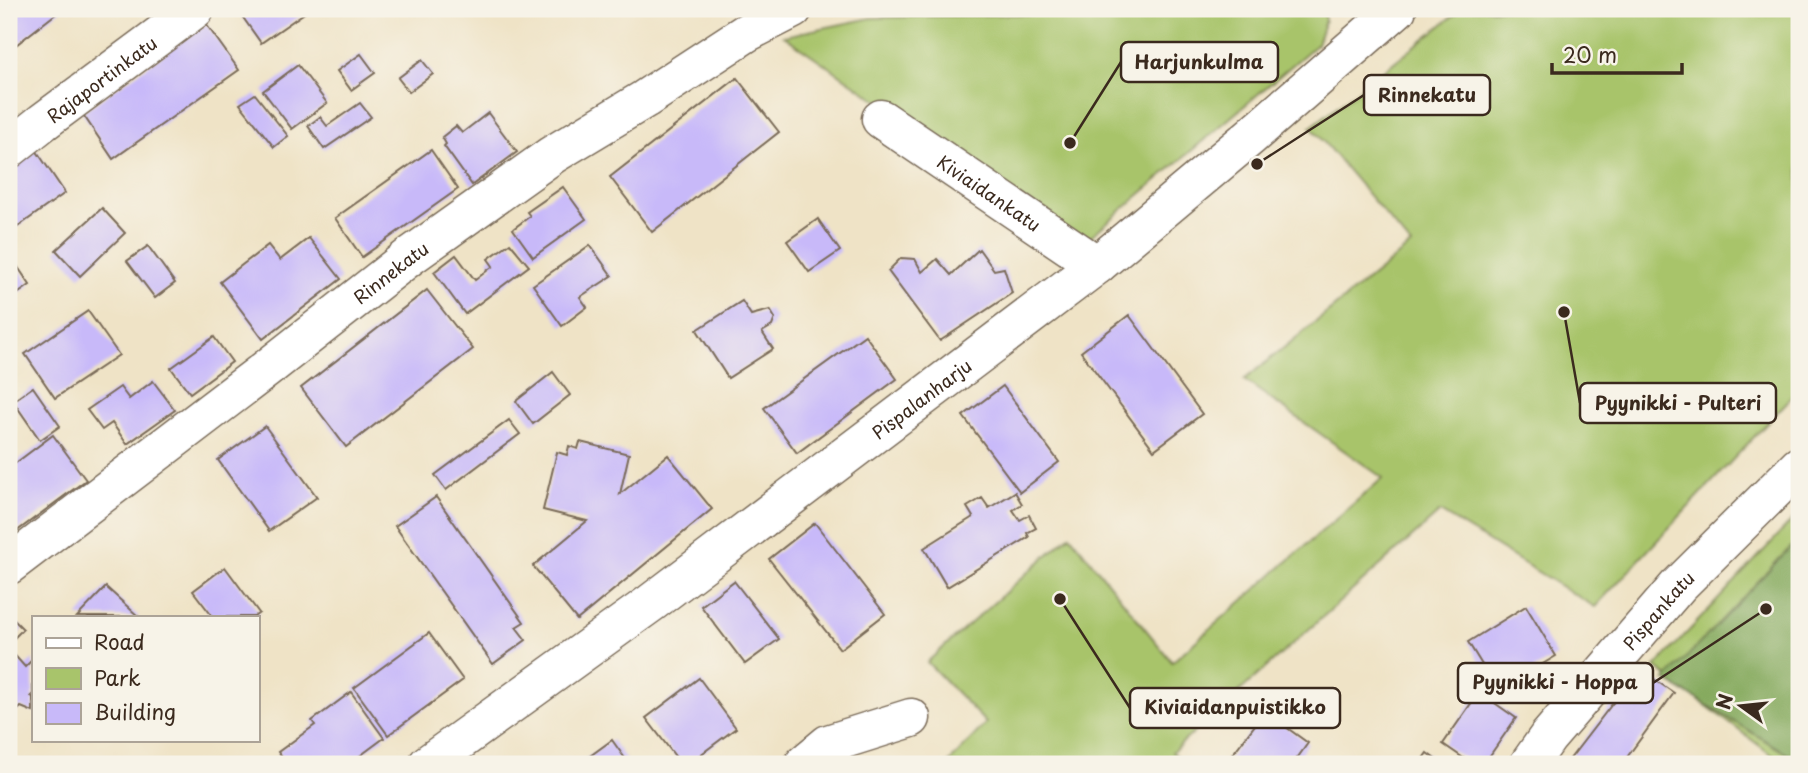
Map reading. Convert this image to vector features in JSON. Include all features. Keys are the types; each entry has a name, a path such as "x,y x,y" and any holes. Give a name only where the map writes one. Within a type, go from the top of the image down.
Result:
{"street":[{"name":"Rajaportinkatu","path":"9,149 195,9"},
{"name":"Rinnekatu","path":"9,565 420,249 552,155 645,99 746,33 793,9"},
{"name":"Pispalanharju","path":"428,764 651,603 1097,265 1397,9"},
{"name":"Kiviaidankatu","path":"881,119 1097,265"},
{"name":"Pispankatu","path":"1529,764 1548,737 1678,586 1799,466"},
{"path":"804,764 828,744 911,718"}],"green space":[{"path":"1323,9 1325,20 1317,44 1084,242 784,36 871,18"},
{"path":"1462,9 1799,9 1799,389 1595,607 1440,512 1172,752 1186,764 948,764 986,723 927,662 1070,535 1172,662 1383,478 1244,380 1411,245 1311,127"},
{"path":"1799,513 1799,764 1784,764 1655,667"},
{"path":"1799,538 1799,761 1665,680"}],"building":[{"path":"9,9 62,9 12,48 9,44"},
{"path":"237,9 310,9 261,43"},
{"path":"206,24 239,70 113,159 82,113"},
{"path":"361,54 375,73 351,90 337,71"},
{"path":"422,60 433,74 409,92 398,78"},
{"path":"298,65 327,103 292,129 263,91"},
{"path":"737,78 779,132 652,232 610,177"},
{"path":"255,94 288,136 274,147 240,104"},
{"path":"360,103 371,117 324,149 308,126 320,117 327,126"},
{"path":"488,113 517,152 472,185 444,146 446,144 442,137 456,126 462,133"},
{"path":"36,150 65,193 9,233 9,169"},
{"path":"431,150 458,189 362,257 335,218"},
{"path":"563,187 586,219 533,257 513,229 530,216 527,212"},
{"path":"102,208 125,233 80,276 56,250"},
{"path":"818,219 840,251 809,272 787,241"},
{"path":"309,238 341,279 263,339 220,282 268,245 280,260"},
{"path":"510,243 529,266 465,314 434,272 456,255 475,280 493,266 488,259"},
{"path":"590,245 612,276 580,297 587,307 562,326 533,285"},
{"path":"148,246 175,283 155,298 127,261"},
{"path":"979,249 994,270 1004,268 1012,293 940,341 888,271 901,258 915,259 922,272 937,259 951,275"},
{"path":"9,254 30,285 9,300"},
{"path":"427,290 473,349 346,447 301,388"},
{"path":"742,301 751,315 770,310 775,318 772,326 762,332 773,349 728,378 697,330"},
{"path":"88,311 119,355 55,398 25,354"},
{"path":"1129,315 1202,414 1154,450 1081,352"},
{"path":"865,335 897,379 797,453 764,408"},
{"path":"214,337 232,362 190,393 171,368"},
{"path":"553,372 570,395 533,424 516,401"},
{"path":"153,381 175,410 127,444 112,423 102,430 87,410 120,387 129,399"},
{"path":"1003,386 1059,462 1020,492 963,416"},
{"path":"33,387 60,426 40,440 13,401"},
{"path":"509,420 520,434 446,490 435,475"},
{"path":"265,426 317,497 269,531 218,460"},
{"path":"53,435 86,480 9,537 9,468"},
{"path":"580,442 629,454 620,494 668,455 712,509 577,620 533,566 587,521 543,510 557,452 567,455 569,446 578,449"},
{"path":"1015,492 1022,504 1013,510 1020,520 1029,515 1036,528 1027,533 1029,537 947,587 924,548 973,517 967,507 982,498 989,508"},
{"path":"436,497 524,622 516,627 526,640 493,664 395,526"},
{"path":"815,523 885,614 840,649 769,559"},
{"path":"225,567 259,613 255,616 212,616 193,591"},
{"path":"734,581 779,639 745,664 701,606"},
{"path":"106,587 138,616 78,616"},
{"path":"1526,606 1556,656 1498,691 1468,642"},
{"path":"9,615 23,629 9,643"},
{"path":"429,633 463,680 388,735 354,688"},
{"path":"9,649 25,667 32,660 32,712 21,707 9,718"},
{"path":"1639,669 1674,693 1622,764 1566,764"},
{"path":"699,678 736,728 688,764 681,764 646,718"},
{"path":"351,692 384,738 349,764 287,764 278,752 315,725 312,721"},
{"path":"1479,692 1516,718 1484,764 1472,764 1443,744"},
{"path":"1265,712 1308,743 1293,764 1225,764"},
{"path":"612,740 629,764 579,764"},
{"path":"1427,753 1442,764 1419,764"}],"place":[{"name":"Harjunkulma","path":"1070,143"},
{"name":"Rinnekatu","path":"1257,164"},
{"name":"Pyynikki - Pulteri","path":"1564,312"},
{"name":"Kiviaidanpuistikko","path":"1060,599"},
{"name":"Pyynikki - Hoppa","path":"1766,609"}]}
